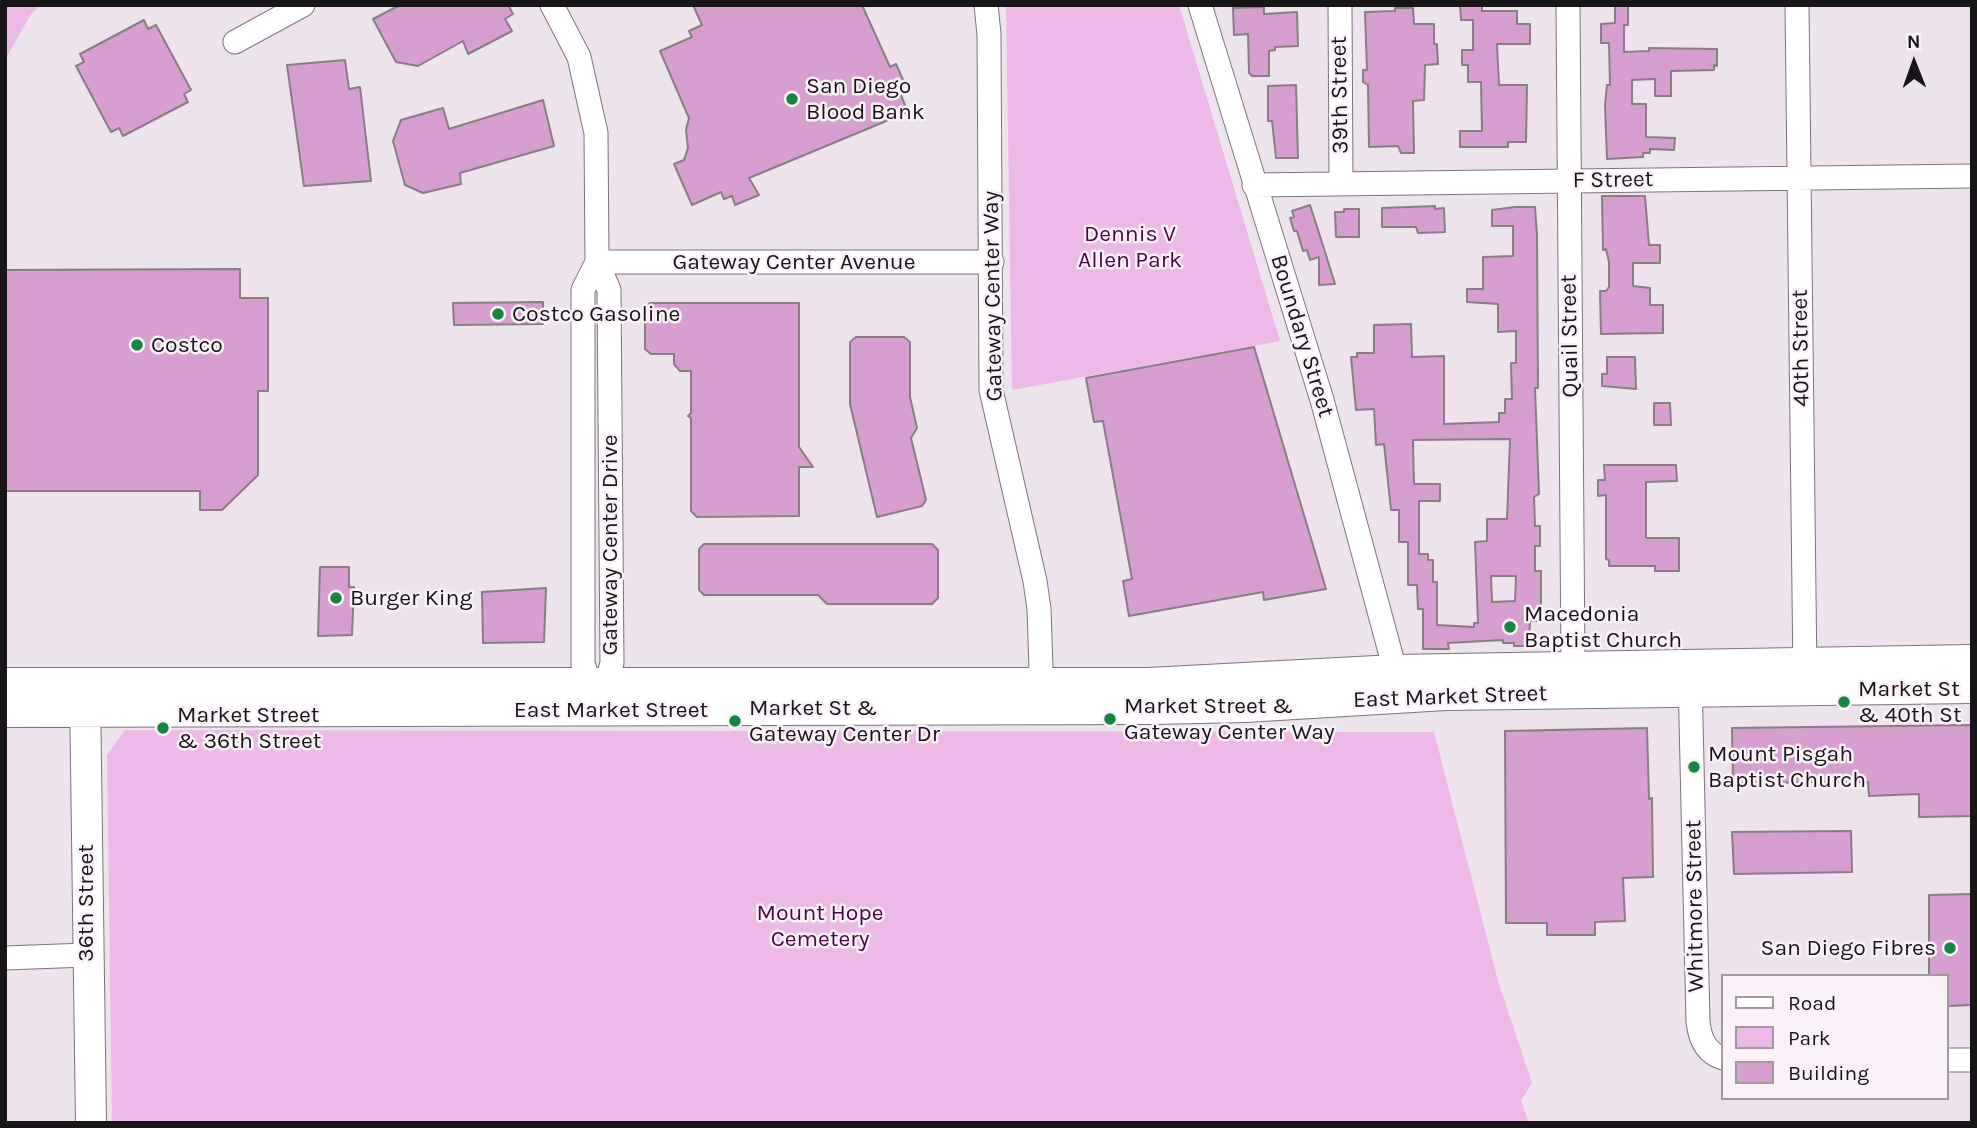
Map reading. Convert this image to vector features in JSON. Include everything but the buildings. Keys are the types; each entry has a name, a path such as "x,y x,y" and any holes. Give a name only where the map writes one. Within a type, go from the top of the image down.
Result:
{"main road":[{"name":"East Market Street","path":"1805,677 1972,660"},
{"name":"East Market Street","path":"1042,696 1158,683 1395,670 1573,666 1690,678"},
{"path":"1186,709 1227,697 1368,686 1380,682 1395,670"},
{"name":"East Market Street","path":"5,683 599,693 1042,696 1186,709 1690,678 1805,677 1972,688"},
{"name":"36th Street","path":"85,683 91,1123"},
{"name":"East Market Street","path":"5,712 84,713 599,693"}],"street":[{"path":"235,42 303,5"},
{"name":"Gateway Center Drive","path":"552,5 579,57 596,133 597,262 610,290 612,663 599,693"},
{"name":"Gateway Center Way","path":"986,5 989,34 992,261 991,390 1035,581 1039,609 1042,696"},
{"name":"Boundary Street","path":"1200,5 1322,400 1395,670"},
{"name":"39th Street","path":"1339,5 1341,184"},
{"name":"Quail Street","path":"1567,5 1573,666"},
{"name":"40th Street","path":"1797,5 1805,677"},
{"name":"F Street","path":"1254,185 1972,176"},
{"name":"Gateway Center Avenue","path":"597,262 992,261"},
{"name":"Whitmore Street","path":"1690,678 1698,1022 1700,1036 1707,1048 1722,1057"},
{"path":"5,958 87,955"},
{"path":"1949,1060 1972,1060"}],"green space":[{"path":"5,5 41,5 31,14 5,60"},
{"name":"Dennis V Allen Park","path":"1006,5 1179,5 1280,341 1012,390"},
{"name":"Mount Hope Cemetery","path":"125,730 1434,732 1498,981 1532,1083 1521,1101 1529,1123 112,1123 107,755"}],"place":[{"name":"San Diego Blood Bank","path":"792,99"},
{"name":"Costco Gasoline","path":"498,314"},
{"name":"Costco","path":"137,345"},
{"name":"Burger King","path":"336,598"},
{"name":"Macedonia Baptist Church","path":"1510,627"},
{"name":"Market St & 40th St","path":"1844,702"},
{"name":"Market Street & Gateway Center Way","path":"1110,719"},
{"name":"Market St & Gateway Center Dr","path":"735,721"},
{"name":"Market Street & 36th Street","path":"163,728"},
{"name":"Mount Pisgah Baptist Church","path":"1694,767"},
{"name":"San Diego Fibres","path":"1950,948"}]}
